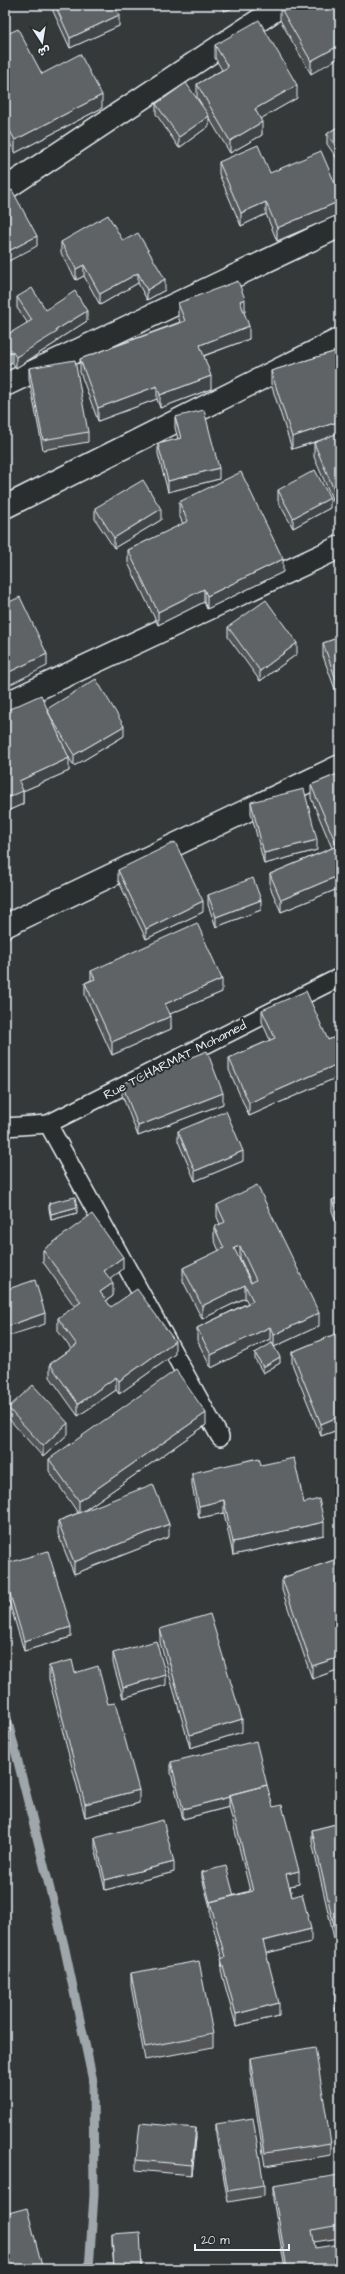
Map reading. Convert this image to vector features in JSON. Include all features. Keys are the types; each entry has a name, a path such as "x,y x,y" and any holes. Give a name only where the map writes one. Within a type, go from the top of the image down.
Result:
{"street":[{"path":"5,189 282,5"},
{"path":"5,385 340,226"},
{"path":"5,507 340,339"},
{"path":"5,704 340,547"},
{"path":"5,926 340,766"}],"lane":[{"name":"Rue TCHARMAT Mohamed","path":"5,1127 48,1124 340,977"},
{"path":"48,1124 220,1437"}],"building":[{"path":"55,5 114,5 119,15 70,38"},
{"path":"285,5 340,5 340,45 311,61 280,7"},
{"path":"259,20 297,85 255,109 262,122 230,141 197,84 228,67 215,45"},
{"path":"18,29 42,74 80,54 102,95 15,140 5,122 5,35"},
{"path":"186,83 209,116 179,137 156,104"},
{"path":"340,125 340,152 327,134"},
{"path":"258,145 270,173 321,151 340,195 340,201 277,228 266,202 241,213 219,162"},
{"path":"12,190 37,236 5,253 5,194"},
{"path":"108,215 123,241 138,233 165,279 147,290 138,273 100,294 84,265 76,269 61,242"},
{"path":"238,281 245,299 240,301 249,326 200,345 211,376 160,395 157,386 98,408 80,359 185,321 178,303"},
{"path":"32,288 46,310 75,291 87,311 56,330 57,332 16,357 12,351 5,356 5,336 32,320 17,297"},
{"path":"340,350 340,421 292,437 271,371"},
{"path":"75,360 88,432 43,440 29,368"},
{"path":"204,410 219,468 168,481 158,444 181,438 175,417"},
{"path":"340,432 340,504 314,443"},
{"path":"315,470 330,498 293,518 278,490"},
{"path":"241,472 283,559 207,596 204,589 158,612 128,550 188,521 179,502"},
{"path":"143,480 161,509 114,538 95,508"},
{"path":"20,597 47,654 5,674 5,604"},
{"path":"266,600 297,643 260,671 228,627"},
{"path":"340,637 340,691 323,643"},
{"path":"96,679 124,726 74,755 47,709"},
{"path":"41,695 69,758 19,781 23,791 5,799 5,711"},
{"path":"340,773 340,875 281,900 270,874 337,846 311,785"},
{"path":"304,789 317,840 264,853 251,802"},
{"path":"175,842 203,901 146,929 118,870"},
{"path":"253,878 261,900 216,917 208,895"},
{"path":"197,923 222,979 165,1004 171,1016 112,1042 85,983 95,979 91,971"},
{"path":"306,991 328,1040 340,1035 340,1063 249,1103 229,1058 275,1038 262,1010"},
{"path":"207,1051 223,1093 138,1126 122,1084"},
{"path":"226,1111 243,1151 195,1171 178,1131"},
{"path":"257,1185 319,1313 274,1335 270,1327 211,1355 197,1328 253,1301 245,1285 202,1306 183,1268 224,1248 214,1227 225,1222 217,1205","holes":["240,1246 256,1280 251,1283 234,1248"]},
{"path":"75,1197 77,1207 51,1214 49,1203"},
{"path":"340,1197 340,1221 332,1200"},
{"path":"92,1214 123,1257 104,1271 113,1283 100,1292 111,1307 137,1289 175,1341 119,1381 116,1377 78,1404 50,1364 77,1345 58,1318 81,1302 43,1250"},
{"path":"35,1280 45,1313 5,1327 5,1290"},
{"path":"340,1332 340,1416 321,1424 292,1352"},
{"path":"272,1343 280,1357 263,1367 255,1353"},
{"path":"176,1370 206,1413 79,1501 49,1459"},
{"path":"33,1385 68,1423 43,1446 8,1408"},
{"path":"259,1458 261,1465 294,1458 304,1503 319,1499 324,1522 233,1542 224,1500 199,1506 192,1473"},
{"path":"153,1484 169,1524 74,1562 58,1521"},
{"path":"48,1551 71,1627 24,1641 5,1577 5,1564"},
{"path":"340,1558 340,1657 312,1666 282,1578"},
{"path":"210,1614 242,1719 190,1735 160,1629"},
{"path":"156,1641 166,1675 123,1687 113,1653"},
{"path":"72,1660 75,1673 98,1666 108,1704 115,1703 139,1790 85,1804 49,1666"},
{"path":"340,1694 340,1713 335,1695"},
{"path":"256,1741 267,1785 183,1809 171,1762"},
{"path":"267,1785 273,1807 282,1805 299,1871 286,1874 292,1897 302,1894 311,1929 263,1941 279,2003 236,2014 221,1959 225,1957 210,1902 253,1891 229,1795"},
{"path":"163,1820 174,1862 105,1880 95,1838"},
{"path":"340,1823 340,1933 336,1934 312,1830"},
{"path":"226,1866 234,1895 210,1902 202,1872"},
{"path":"199,1961 213,2034 145,2047 131,1973"},
{"path":"340,1993 340,2012 335,1994"},
{"path":"315,2047 331,2143 265,2153 250,2058"},
{"path":"253,2118 264,2185 228,2191 216,2124"},
{"path":"140,2123 196,2128 192,2165 136,2160"},
{"path":"338,2175 340,2185 340,2225 312,2230 315,2248 340,2244 340,2269 287,2269 273,2186"},
{"path":"27,2208 42,2266 30,2269 5,2269 5,2214"},
{"path":"140,2232 142,2269 114,2269 112,2234"}],"waterway":[{"path":"5,1710 64,1945 93,2081 94,2195 89,2269"}]}
